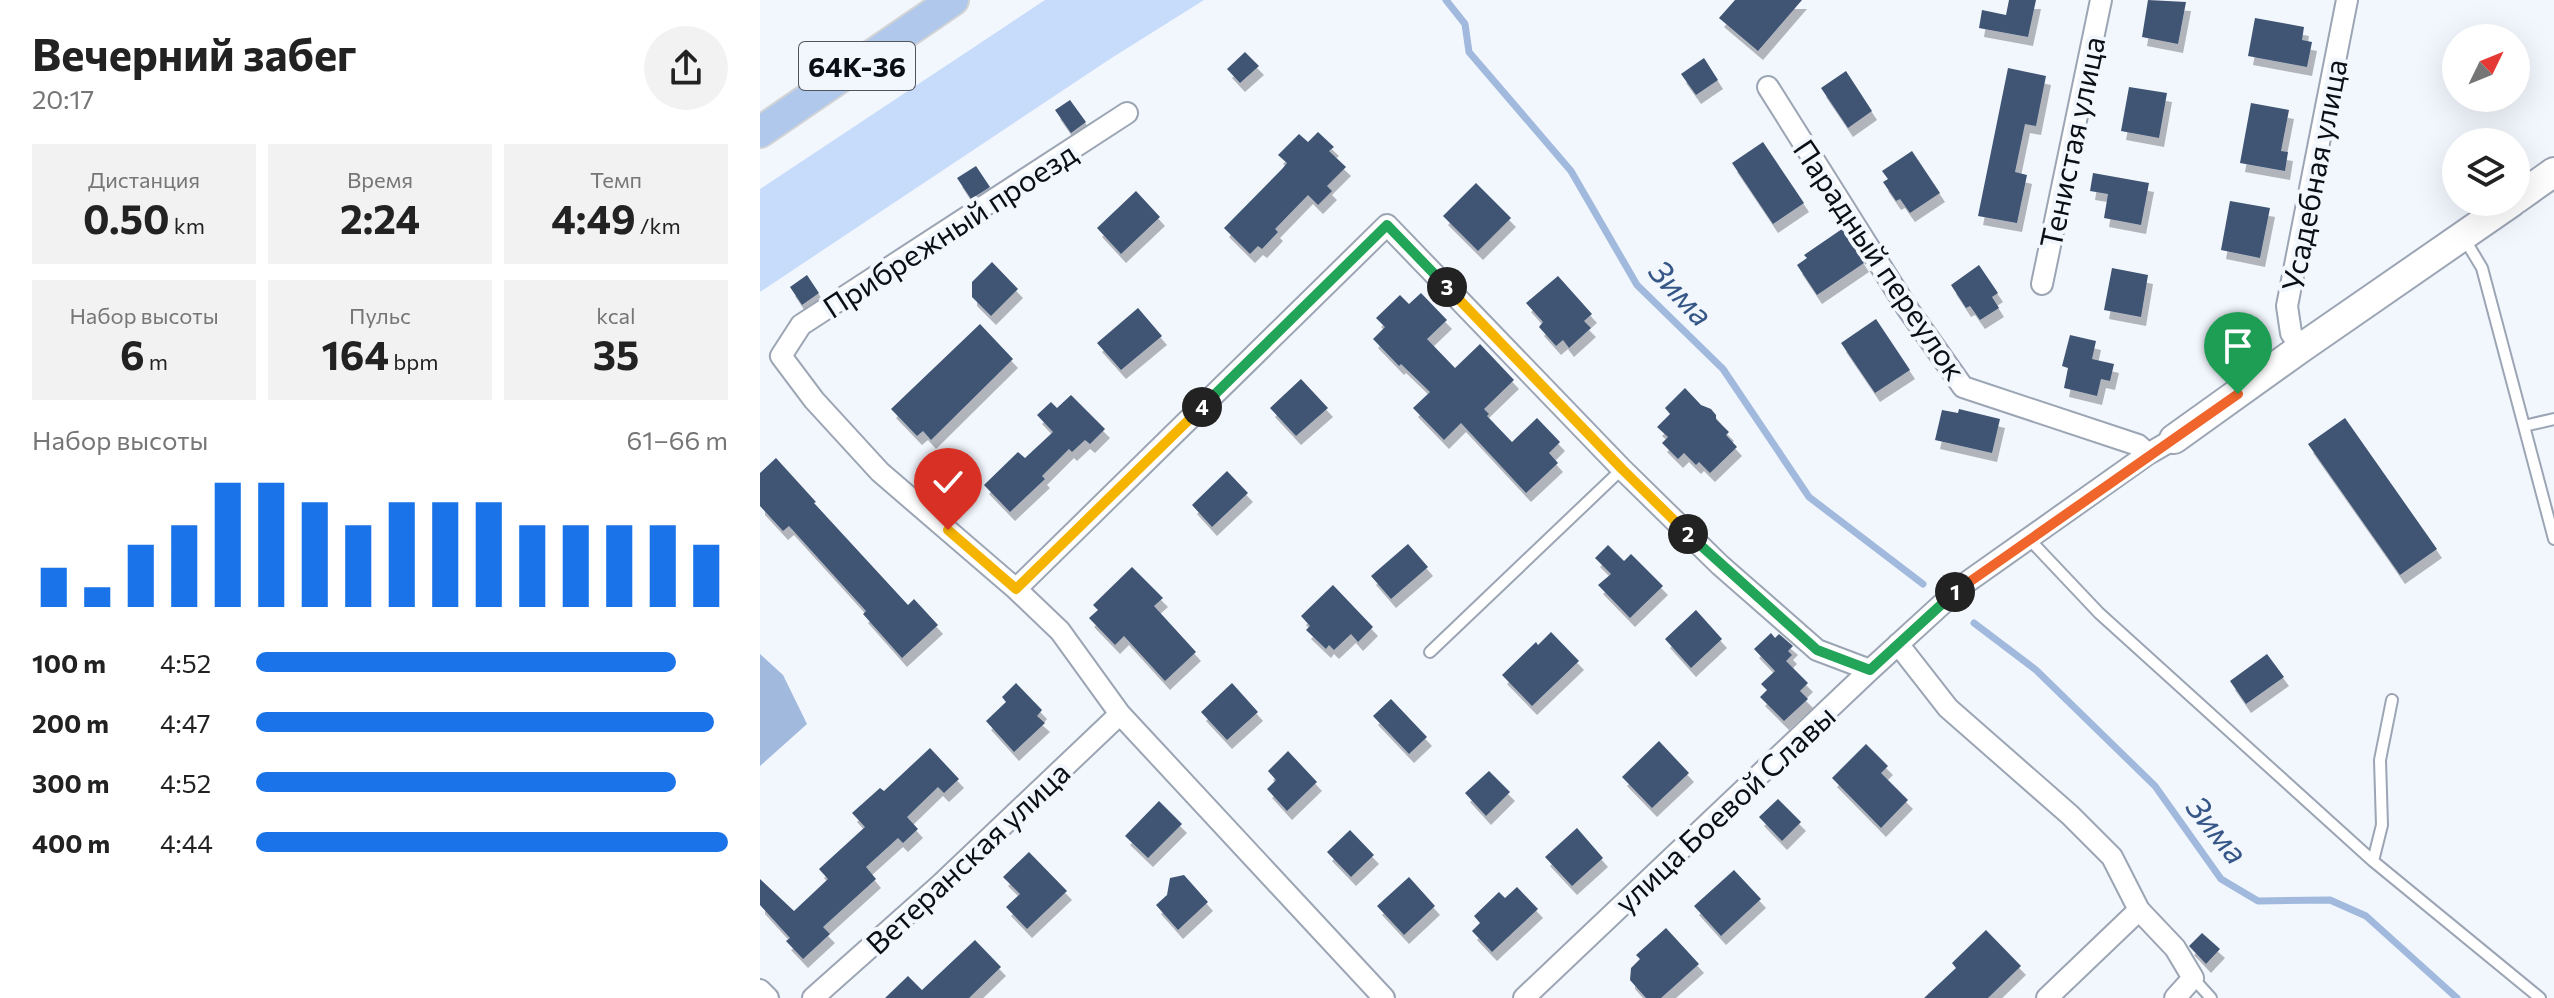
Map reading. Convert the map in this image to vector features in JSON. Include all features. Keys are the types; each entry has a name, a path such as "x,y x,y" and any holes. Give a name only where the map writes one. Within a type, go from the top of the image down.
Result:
{"main road":[{"path":"854,67 884,29 925,0"},
{"name":"64К-36","path":"760,132 953,0"}],"street":[{"name":"Тенистая улица","path":"2042,284 2101,0"},
{"name":"Усадебная улица","path":"2301,348 2291,333 2287,306 2347,0"},
{"name":"Парадный переулок","path":"1768,87 1907,308 1963,387 2138,445 2148,454"},
{"name":"Прибрежный проезд","path":"1016,589 880,472 814,400 781,356 801,325 1127,113"},
{"name":"улица Боевой Славы","path":"2530,189 2554,172"},
{"name":"улица Боевой Славы","path":"1524,998 1963,585 2492,216"},
{"path":"1384,998 1120,714 1060,631 1016,589 1387,225 1622,469 1720,565 1817,650 1870,670"},
{"path":"1898,644 1948,708 2070,815 2112,857 2139,910 2175,948 2193,978 2175,998"},
{"name":"Ветеранская улица","path":"813,998 940,885 1120,714"},
{"path":"2047,998 2139,910"},
{"path":"760,990 768,998"}],"lane":[{"path":"2463,236 2482,268 2554,539"},
{"path":"2524,426 2554,419"},
{"path":"1430,652 1622,469"},
{"path":"2029,539 2099,613 2373,861 2540,998"},
{"path":"2373,861 2382,825 2380,760 2392,700"},
{"path":"2193,978 2211,998"}],"shaded area":[{"path":"1045,0 1204,0 760,292 760,189"},
{"path":"760,654 783,675 807,724 760,766"}],"building":[{"path":"1735,0 1802,0 1758,51 1719,18"},
{"path":"2009,0 2036,0 2028,37 1979,28 1982,10 2006,15"},
{"path":"2148,0 2186,2 2178,44 2142,37"},
{"path":"2255,18 2304,27 2302,40 2312,42 2307,67 2248,56"},
{"path":"1245,52 1259,66 1240,83 1227,69"},
{"path":"1704,58 1718,80 1696,95 1681,74"},
{"path":"2008,68 2046,76 2036,126 2025,124 2015,172 2027,175 2017,223 1978,216"},
{"path":"1846,71 1872,111 1848,128 1821,88"},
{"path":"2129,87 2167,93 2159,138 2121,131"},
{"path":"1070,100 1086,122 1071,133 1055,110"},
{"path":"2251,103 2289,110 2281,151 2288,152 2285,171 2240,163"},
{"path":"1318,132 1334,147 1329,151 1346,167 1327,186 1332,191 1318,205 1308,195 1275,229 1278,232 1262,249 1258,246 1250,254 1224,228 1287,163 1278,155 1299,134 1308,142"},
{"path":"1763,142 1804,203 1773,224 1732,163"},
{"path":"1912,151 1940,193 1910,213 1900,199 1896,201 1883,182 1888,179 1882,171"},
{"path":"976,166 990,187 971,199 957,178"},
{"path":"2093,173 2149,183 2141,225 2104,218 2108,194 2090,191"},
{"path":"1476,183 1511,218 1478,251 1443,216"},
{"path":"1136,191 1160,217 1121,254 1097,228"},
{"path":"2230,201 2270,208 2260,258 2221,250"},
{"path":"1842,229 1864,263 1817,295 1797,265 1807,258 1804,255"},
{"path":"992,262 1018,289 991,316 972,297 972,282"},
{"path":"1979,265 1998,293 1992,297 1999,308 1980,320 1970,306 1966,308 1951,285"},
{"path":"2112,268 2148,275 2141,317 2104,310"},
{"path":"807,275 819,293 802,305 790,287"},
{"path":"1558,276 1592,314 1584,321 1591,328 1569,348 1563,340 1556,346 1539,327 1543,322 1526,303"},
{"path":"1421,293 1447,320 1427,339 1455,368 1480,344 1514,380 1484,409 1489,414 1487,416 1512,442 1537,418 1560,442 1549,453 1558,463 1526,493 1461,423 1444,440 1413,408 1430,392 1373,339 1385,327 1376,318 1400,295 1409,304"},
{"path":"1138,308 1162,336 1121,370 1097,343"},
{"path":"1876,319 1910,370 1875,393 1841,343"},
{"path":"980,324 1013,359 931,440 923,431 917,436 891,409"},
{"path":"2070,335 2096,341 2092,359 2114,364 2110,381 2101,379 2097,396 2064,388 2068,368 2062,366"},
{"path":"1301,379 1328,408 1296,436 1270,408"},
{"path":"1685,388 1701,405 1711,409 1737,447 1710,473 1684,453 1678,459 1662,443 1668,437 1657,427 1670,414 1665,408"},
{"path":"1071,395 1105,429 1090,444 1085,440 1072,452 1069,449 1042,476 1045,479 1010,512 984,485 1018,452 1025,458 1053,432 1037,415 1051,402 1057,408"},
{"path":"1959,409 2000,419 1992,453 1935,440 1942,410 1958,413"},
{"path":"2345,418 2437,549 2400,575 2308,444"},
{"path":"776,458 908,605 914,599 938,625 902,658 863,614 866,611 789,526 783,531 760,506 760,473"},
{"path":"1227,471 1248,493 1212,527 1192,505"},
{"path":"1408,544 1428,567 1391,599 1371,576"},
{"path":"1608,545 1624,561 1631,554 1663,586 1630,618 1598,585 1611,574 1595,558"},
{"path":"1132,567 1163,598 1154,606 1196,652 1165,681 1124,636 1115,645 1089,618 1098,610 1093,605"},
{"path":"1333,585 1373,627 1358,642 1351,634 1334,650 1329,645 1326,649 1306,630 1310,626 1301,616"},
{"path":"1696,610 1722,639 1691,668 1665,639"},
{"path":"1551,632 1579,661 1532,706 1502,675"},
{"path":"1771,633 1775,638 1779,634 1793,646 1788,651 1792,655 1786,661 1808,683 1800,691 1808,699 1784,721 1760,697 1767,690 1761,684 1775,671 1754,649"},
{"path":"2267,654 2284,677 2246,704 2230,681"},
{"path":"1016,683 1042,710 1037,716 1045,723 1014,752 986,721 1006,702 1002,697"},
{"path":"1232,683 1258,712 1227,740 1201,712"},
{"path":"1391,699 1427,737 1409,754 1373,716"},
{"path":"1659,741 1689,773 1652,808 1622,777"},
{"path":"1866,744 1888,766 1881,773 1908,800 1881,828 1832,778"},
{"path":"930,748 959,779 944,793 938,787 907,817 918,829 903,843 898,838 866,867 876,879 823,927 830,934 803,959 786,941 790,938 760,905 760,879 794,911 828,879 819,869 865,827 852,813 880,788 884,791"},
{"path":"1288,751 1317,782 1287,811 1267,789 1276,780 1268,771"},
{"path":"1489,771 1510,792 1486,816 1465,793"},
{"path":"1778,799 1801,822 1782,841 1759,817"},
{"path":"1159,801 1182,824 1148,858 1125,836"},
{"path":"1577,828 1603,858 1572,886 1545,857"},
{"path":"1350,830 1374,855 1351,877 1327,852"},
{"path":"1029,852 1067,891 1027,929 1006,907 1020,894 1003,877"},
{"path":"1734,870 1761,899 1721,936 1694,906"},
{"path":"1184,875 1208,902 1178,930 1156,905 1167,895 1170,878"},
{"path":"1409,877 1435,906 1404,935 1377,906"},
{"path":"1517,887 1538,909 1492,952 1472,931 1480,923 1474,916 1499,892 1505,898"},
{"path":"1666,928 1699,964 1661,998 1646,998 1630,980 1631,968 1640,959 1636,955"},
{"path":"1986,930 2021,966 1988,998 1924,998 1956,968 1952,963"},
{"path":"2202,933 2220,949 2206,964 2189,946"},
{"path":"975,940 1001,967 969,998 885,998 908,976 922,990"}],"waterway":[{"name":"Зима","path":"1446,0 1465,24 1469,52 1571,171 1637,285 1723,369 1809,497 1923,584"},
{"name":"Зима","path":"1974,623 2036,670 2155,786 2221,879 2258,901 2330,900 2366,916 2457,998"}],"route":[{"path":"948,530 1016,589 1387,225 1622,469 1720,565 1817,650 1870,670 1963,585 2238,394"}]}
